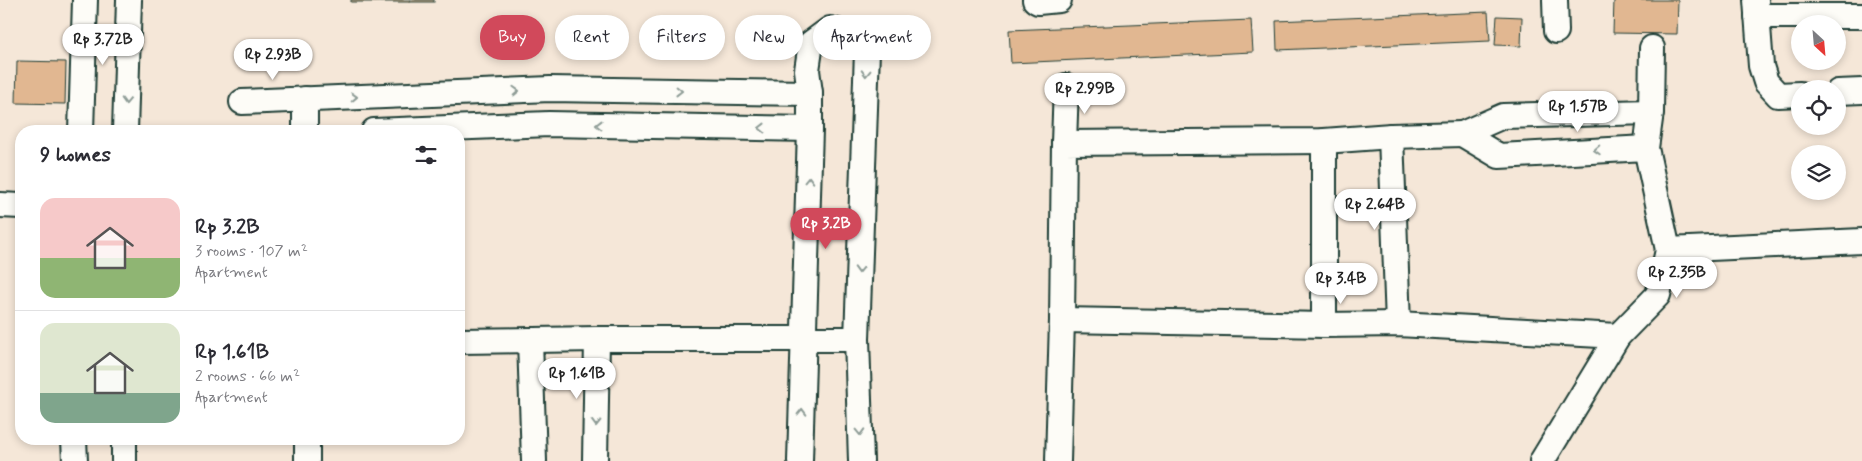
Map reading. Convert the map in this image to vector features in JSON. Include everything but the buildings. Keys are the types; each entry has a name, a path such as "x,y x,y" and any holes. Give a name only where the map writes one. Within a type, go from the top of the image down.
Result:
{"street":[{"path":"81,125 85,0"},
{"path":"125,125 129,0"},
{"path":"1035,0 1038,2 1059,0"},
{"path":"1555,0 1556,30"},
{"path":"1791,94 1778,95 1766,82 1761,66 1756,8 1862,16"},
{"path":"800,461 810,129 810,93 807,70 811,43 830,29 854,36 867,51 857,339 861,461"},
{"path":"1542,461 1618,336 1658,295 1668,250 1646,148 1651,112 1652,48"},
{"path":"1058,461 1066,86"},
{"path":"549,124 550,89"},
{"path":"242,102 550,89 810,93"},
{"path":"1846,92 1862,91"},
{"path":"305,99 305,125"},
{"path":"1064,143 1324,141 1391,136 1462,134 1503,116 1651,112"},
{"path":"465,127 549,124 810,129"},
{"path":"1462,134 1499,156 1646,148"},
{"path":"1391,136 1398,324"},
{"path":"1324,141 1324,325"},
{"path":"0,205 15,206"},
{"path":"1668,250 1862,241"},
{"path":"1062,320 1324,325 1398,324 1618,336"},
{"path":"595,461 598,339"},
{"path":"465,341 857,339"},
{"path":"530,340 534,461"},
{"path":"74,445 75,461"},
{"path":"124,445 124,461"},
{"path":"307,461 308,445"}]}
